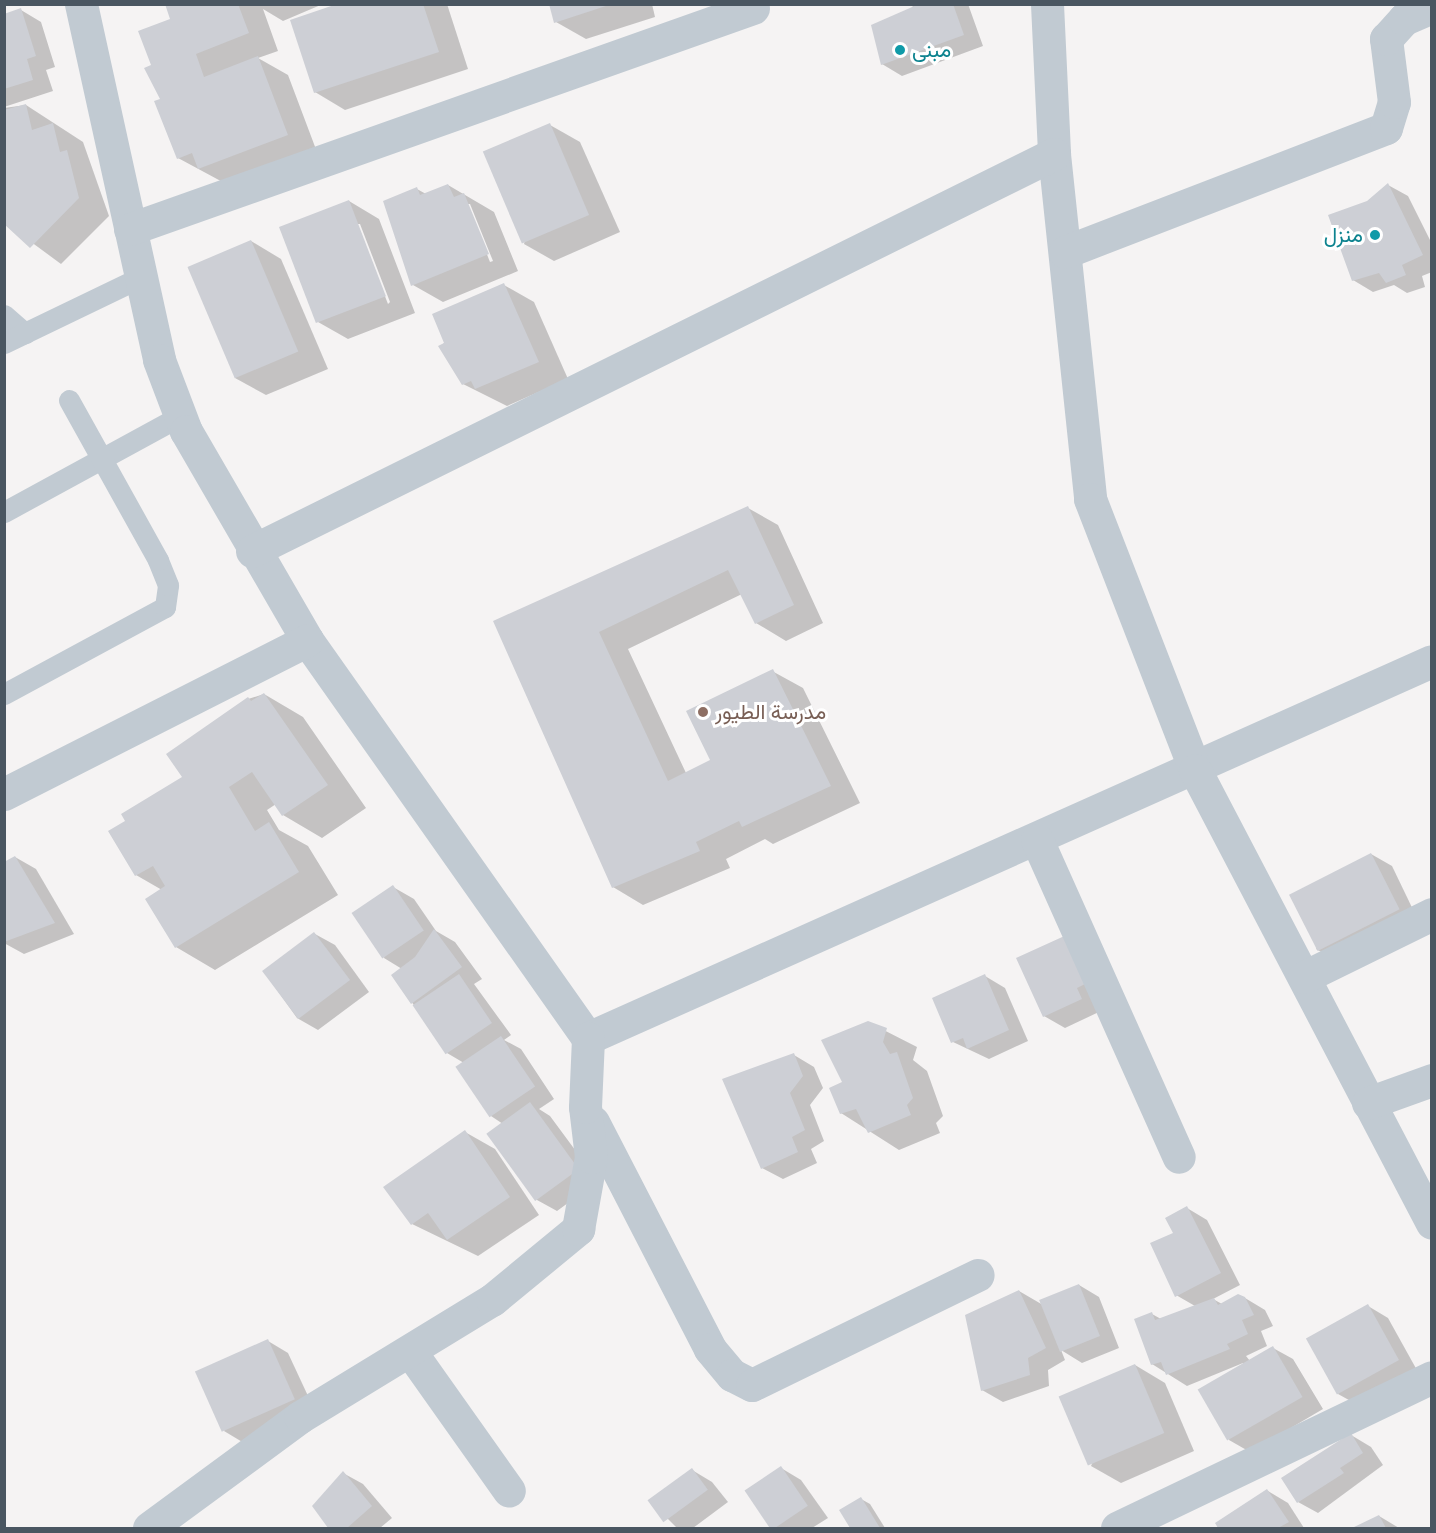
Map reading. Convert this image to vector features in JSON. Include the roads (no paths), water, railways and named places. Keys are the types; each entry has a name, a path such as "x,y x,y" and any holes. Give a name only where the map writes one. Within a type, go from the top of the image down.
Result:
{"street":[{"path":"81,4 159,360 180,416 252,551 308,640 588,1038 585,1107 590,1168 578,1229 492,1300 252,1449 149,1528"},
{"path":"1047,4 1054,154 1090,498 1195,770 1431,1223"},
{"path":"130,229 753,8"},
{"path":"1065,252 1386,128 1394,102 1386,39 1404,19 1431,8"},
{"path":"252,551 1054,154"},
{"path":"4,794 308,640"},
{"path":"588,1038 1195,770 1431,661"},
{"path":"1037,840 1179,1157"},
{"path":"1304,977 1431,914"},
{"path":"1368,1103 1431,1080"},
{"path":"585,1107 710,1349 732,1375 752,1384 978,1275"},
{"path":"410,1351 509,1491"},
{"path":"1117,1528 1431,1377"}],"lane":[{"path":"4,343 141,277"},
{"path":"4,315 25,333"},
{"path":"4,694 165,607 168,585 158,560 69,400"},
{"path":"4,512 180,416"}],"place":[{"name":"مبنى","path":"900,50"},
{"name":"منزل","path":"1375,235"},
{"name":"مدرسة الطيور","path":"703,712"}]}
